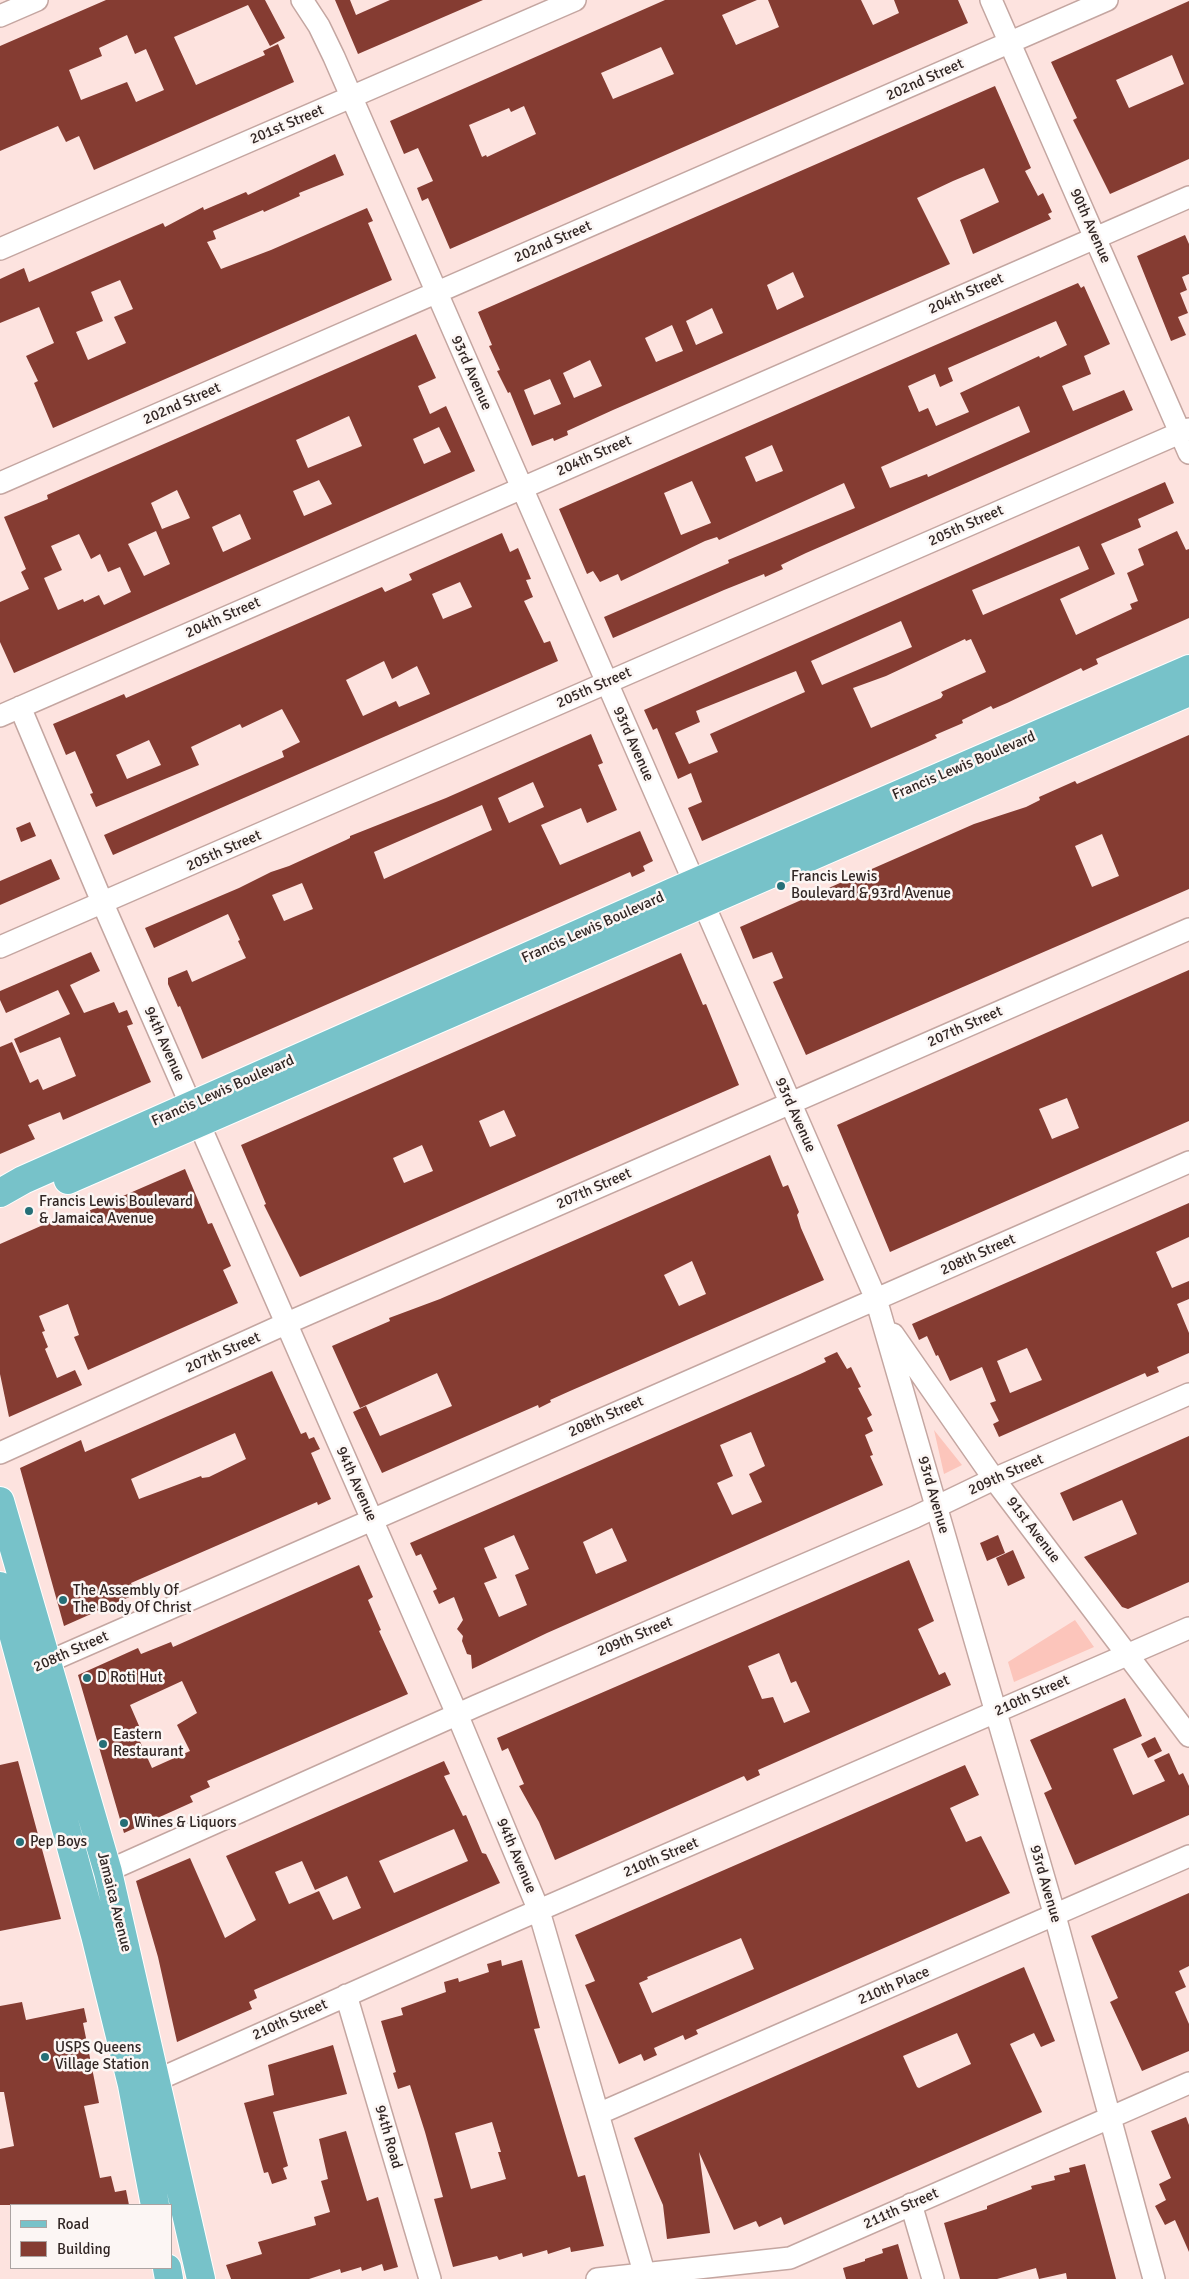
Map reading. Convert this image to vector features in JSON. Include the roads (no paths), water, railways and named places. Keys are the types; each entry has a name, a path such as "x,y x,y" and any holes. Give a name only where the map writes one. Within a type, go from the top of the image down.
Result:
{"main road":[{"name":"Francis Lewis Boulevard","path":"0,1209 195,1115 698,894 1189,669"},
{"name":"Francis Lewis Boulevard","path":"698,894 1189,692"},
{"name":"Francis Lewis Boulevard","path":"0,1193 23,1180 195,1115"},
{"name":"Jamaica Avenue","path":"0,1501 81,1881 144,2082 201,2279"},
{"name":"Jamaica Avenue","path":"0,1586 35,1667 108,1872 144,2082 155,2204"}],"street":[{"path":"0,16 37,0"},
{"name":"93rd Avenue","path":"302,0 319,26 351,97 876,1299 994,1712 1055,1916 1154,2279"},
{"name":"201st Street","path":"0,250 574,0"},
{"name":"90th Avenue","path":"991,0 1095,238 1185,431 1189,452"},
{"name":"202nd Street","path":"0,483 1107,0"},
{"name":"204th Street","path":"0,716 1189,197"},
{"name":"205th Street","path":"0,947 103,904 1185,431"},
{"name":"94th Avenue","path":"20,707 103,904 456,1714 539,1910 645,2276"},
{"name":"207th Street","path":"0,1453 285,1324 1189,929"},
{"name":"208th Street","path":"35,1667 1189,1162"},
{"name":"91st Avenue","path":"883,1319 994,1479 1189,1736"},
{"name":"209th Street","path":"81,1881 108,1872 456,1714 936,1507 994,1479 1189,1394"},
{"name":"210th Street","path":"144,2082 1189,1628"},
{"name":"210th Place","path":"598,2114 1189,1856"},
{"name":"94th Road","path":"346,1995 430,2279"},
{"name":"211th Street","path":"597,2279 645,2276 790,2258 1189,2083"},
{"path":"911,2204 933,2279"}],"place":[{"name":"Francis Lewis Boulevard & 93rd Avenue","path":"781,886"},
{"name":"Francis Lewis Boulevard & Jamaica Avenue","path":"29,1211"},
{"name":"The Assembly Of The Body Of Christ","path":"63,1600"},
{"name":"D Roti Hut","path":"87,1678"},
{"name":"Eastern Restaurant","path":"103,1744"},
{"name":"Wines & Liquors","path":"124,1823"},
{"name":"Pep Boys","path":"20,1842"},
{"name":"USPS Queens Village Station","path":"45,2057"}]}
